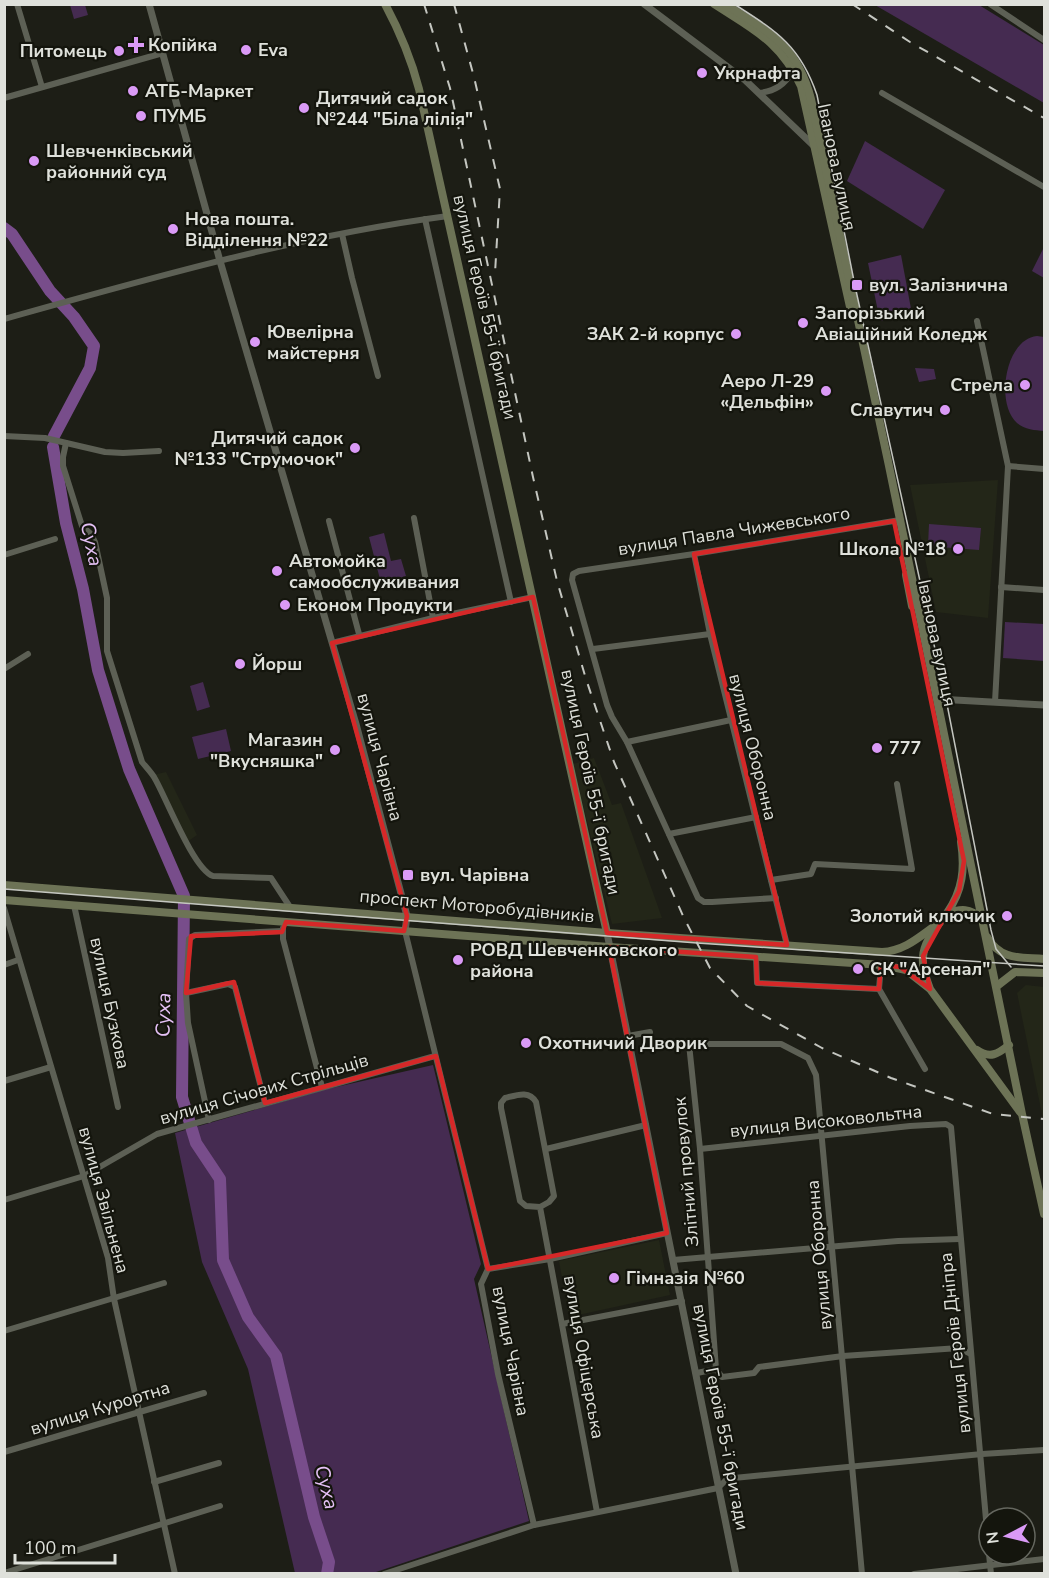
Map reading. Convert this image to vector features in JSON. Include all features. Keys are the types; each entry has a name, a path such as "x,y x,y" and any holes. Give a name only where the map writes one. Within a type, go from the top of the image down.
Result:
{"main road":[{"name":"вулиця Героїв 55-ї бригади","path":"385,4 400,30 410,57 448,216 607,933"},
{"name":"Іванова вулиця","path":"714,4 761,34 780,50 794,70 806,101 937,699 1044,1214"},
{"name":"Іванова вулиця","path":"725,4 771,34 785,46 799,66 809,91 964,861 962,882 946,914 927,942 923,956 924,970 930,989 1023,1118"},
{"name":"проспект Моторобудівників","path":"4,885 607,933 882,952 906,947 939,923"},
{"name":"проспект Моторобудівників","path":"4,900 208,916 284,926 405,931 881,965 900,967 930,989"},
{"path":"946,914 963,910 973,911 982,919"},
{"path":"985,932 991,943 1003,954 1044,959"},
{"path":"997,986 1015,972 1044,973"},
{"path":"969,1045 989,1056 1002,1052 1009,1045"}],"street":[{"path":"17,4 42,87"},
{"name":"вулиця Чарівна","path":"149,4 220,261 356,724 407,916 405,931 488,1269 481,1284 498,1374 534,1525"},
{"path":"644,4 745,80 823,155"},
{"path":"990,4 1044,38"},
{"path":"4,98 163,53"},
{"path":"759,93 776,89 784,84 794,70"},
{"path":"882,93 1044,187"},
{"path":"4,319 220,261 342,234 448,216"},
{"path":"426,219 511,602"},
{"path":"342,234 378,376"},
{"path":"977,321 1008,466 995,702"},
{"path":"4,436 45,438 105,452 159,451"},
{"path":"66,443 63,466 82,526 91,534 95,542 107,598 107,651 143,764 153,775 187,842 206,873 213,876 271,878 290,907"},
{"path":"1008,466 1044,469"},
{"path":"414,518 433,618"},
{"name":"вулиця Павла Чижевського","path":"579,571 897,520"},
{"path":"329,522 359,634"},
{"path":"4,555 55,539"},
{"name":"вулиця Оборонна","path":"694,554 710,634 787,945"},
{"name":"вулиця Героїв 55-ї бригади","path":"579,571 573,574 572,580 607,705 627,742 698,898 704,902 776,898"},
{"path":"1001,587 1044,590"},
{"path":"332,643 359,634 533,597"},
{"path":"593,649 710,634"},
{"path":"4,669 28,654"},
{"path":"937,699 1044,705"},
{"path":"627,742 731,720"},
{"path":"771,880 811,874 815,864 912,869 897,784"},
{"path":"669,834 756,818"},
{"name":"вулиця Бузкова","path":"74,905 118,1107"},
{"name":"вулиця Звільнена","path":"4,908 108,1258 114,1299 175,1574"},
{"path":"209,1120 188,1023 186,993 188,943 191,936 284,926 322,1087"},
{"name":"вулиця Героїв 55-ї бригади","path":"607,933 736,1574"},
{"path":"756,957 757,983 879,989"},
{"path":"4,964 18,960"},
{"path":"881,965 879,989 925,1069"},
{"path":"186,993 228,984 235,987 265,1103"},
{"path":"628,1036 650,1032"},
{"name":"вулиця Оборонна","path":"688,1044 781,1044 808,1058 816,1075 862,1574"},
{"name":"Злітний провулок","path":"688,1044 700,1149 716,1369"},
{"name":"вулиця Січових Стрільців","path":"4,1200 84,1176 157,1134 435,1056"},
{"path":"4,1081 51,1067"},
{"path":"527,1094 536,1102 554,1196 540,1207 526,1206 520,1201 501,1108 503,1100 527,1094"},
{"name":"вулиця Високовольтна","path":"700,1149 946,1124 952,1131"},
{"path":"546,1149 646,1125"},
{"name":"вулиця Героїв Дніпра","path":"952,1131 986,1506"},
{"name":"вулиця Офіцерська","path":"540,1207 597,1512"},
{"path":"488,1269 550,1259 667,1233"},
{"path":"673,1260 898,1241 960,1239"},
{"path":"4,1331 164,1283"},
{"path":"562,1324 682,1301"},
{"path":"697,1373 716,1369 722,1377 754,1373 759,1366 843,1356 959,1348 971,1354"},
{"name":"вулиця Курортна","path":"4,1452 204,1393"},
{"path":"384,1574 534,1525 718,1488 726,1480 734,1478 1044,1450"},
{"path":"154,1482 219,1463"},
{"path":"4,1573 220,1506"},
{"path":"914,1574 982,1566"}],"highlighted area":[{"path":"894,521 964,861 959,891 923,956 930,989 900,967 881,965 879,989 757,983 756,957 609,947 667,1233 488,1269 436,1056 265,1103 234,982 186,993 191,936 282,932 286,922 404,931 407,916 332,643 533,597 607,933 787,945 694,554"}],"shaded area":[{"path":"70,5 85,5 88,15 74,19"},
{"path":"875,5 979,5 1044,45 1044,103"},
{"path":"865,141 945,190 923,229 847,181"},
{"path":"1044,247 1044,278 1032,271"},
{"path":"901,255 912,314 880,321 868,263"},
{"name":"Стрела","path":"1037,336 1044,337 1044,431 1027,428 1017,423 1010,414 1006,402 1005,388 1011,360 1017,348 1026,340"},
{"path":"915,368 934,369 936,379 919,382"},
{"name":"Школа №18","path":"998,480 988,618 936,612 910,485"},
{"path":"929,524 981,528 979,550 928,546"},
{"path":"384,533 391,561 401,559 406,576 381,583 369,537"},
{"path":"1005,622 1044,624 1044,661 1003,658"},
{"path":"203,682 210,707 197,711 190,686"},
{"path":"226,729 231,751 198,759 192,737"},
{"path":"594,758 612,805 621,803 662,918 612,924 573,764"},
{"path":"166,772 197,835 187,842 153,775"},
{"path":"1026,985 1044,987 1044,1124 1017,993"},
{"path":"433,1065 481,1264 474,1279 529,1521 373,1573 295,1573 248,1369 202,1262 175,1133 323,1090"},
{"name":"Гімназія №60","path":"659,1240 670,1295 569,1317 559,1261"}],"waterway":[{"path":"4,228 12,234 50,291 74,317 94,346 90,368 54,436"},
{"name":"Суха","path":"53,447 66,523 83,589 98,670 129,769 184,896 182,1097 196,1143 220,1179 223,1260 248,1317 276,1356 314,1517 329,1562 327,1574"}],"tram line":[{"path":"734,4 785,41 803,63 817,95 855,286 946,699 991,930 996,949 1011,967"},
{"path":"4,889 697,943 1044,966"}],"railway":[{"path":"424,4 450,88 533,477 557,581 586,679 614,762 684,918 710,968 747,1006 822,1048 891,1078 993,1114 1044,1119"},
{"path":"454,4 500,189 495,273"},
{"path":"852,4 910,42 1044,118"}],"place":[{"name":"Копійка","path":"136,45"},
{"name":"Eva","path":"246,50"},
{"name":"Питомець","path":"119,51"},
{"name":"Укрнафта","path":"702,73"},
{"name":"АТБ-Маркет","path":"133,91"},
{"name":"Дитячий садок №244 \"Біла лілія\"","path":"304,108"},
{"name":"ПУМБ","path":"141,116"},
{"name":"Шевченківський районний суд","path":"34,161"},
{"name":"Нова пошта. Відділення №22","path":"173,229"},
{"name":"вул. Залізнична","path":"857,285"},
{"name":"Запорізький Авіаційний Коледж","path":"803,323"},
{"name":"ЗАК 2-й корпус","path":"736,334"},
{"name":"Ювелірна майстерня","path":"255,342"},
{"name":"Стрела","path":"1025,385"},
{"name":"Аеро Л-29 «Дельфін»","path":"826,391"},
{"name":"Славутич","path":"945,410"},
{"name":"Дитячий садок №133 \"Струмочок\"","path":"355,448"},
{"name":"Школа №18","path":"958,549"},
{"name":"Автомойка самообслуживания","path":"277,571"},
{"name":"Економ Продукти","path":"285,605"},
{"name":"Йорш","path":"240,664"},
{"name":"777","path":"877,748"},
{"name":"Магазин \"Вкусняшка\"","path":"335,750"},
{"name":"вул. Чарівна","path":"408,875"},
{"name":"Золотий ключик","path":"1007,916"},
{"name":"РОВД Шевченковского района","path":"458,960"},
{"name":"СК \"Арсенал\"","path":"858,969"},
{"name":"Охотничий Дворик","path":"526,1043"},
{"name":"Гімназія №60","path":"614,1278"}]}
